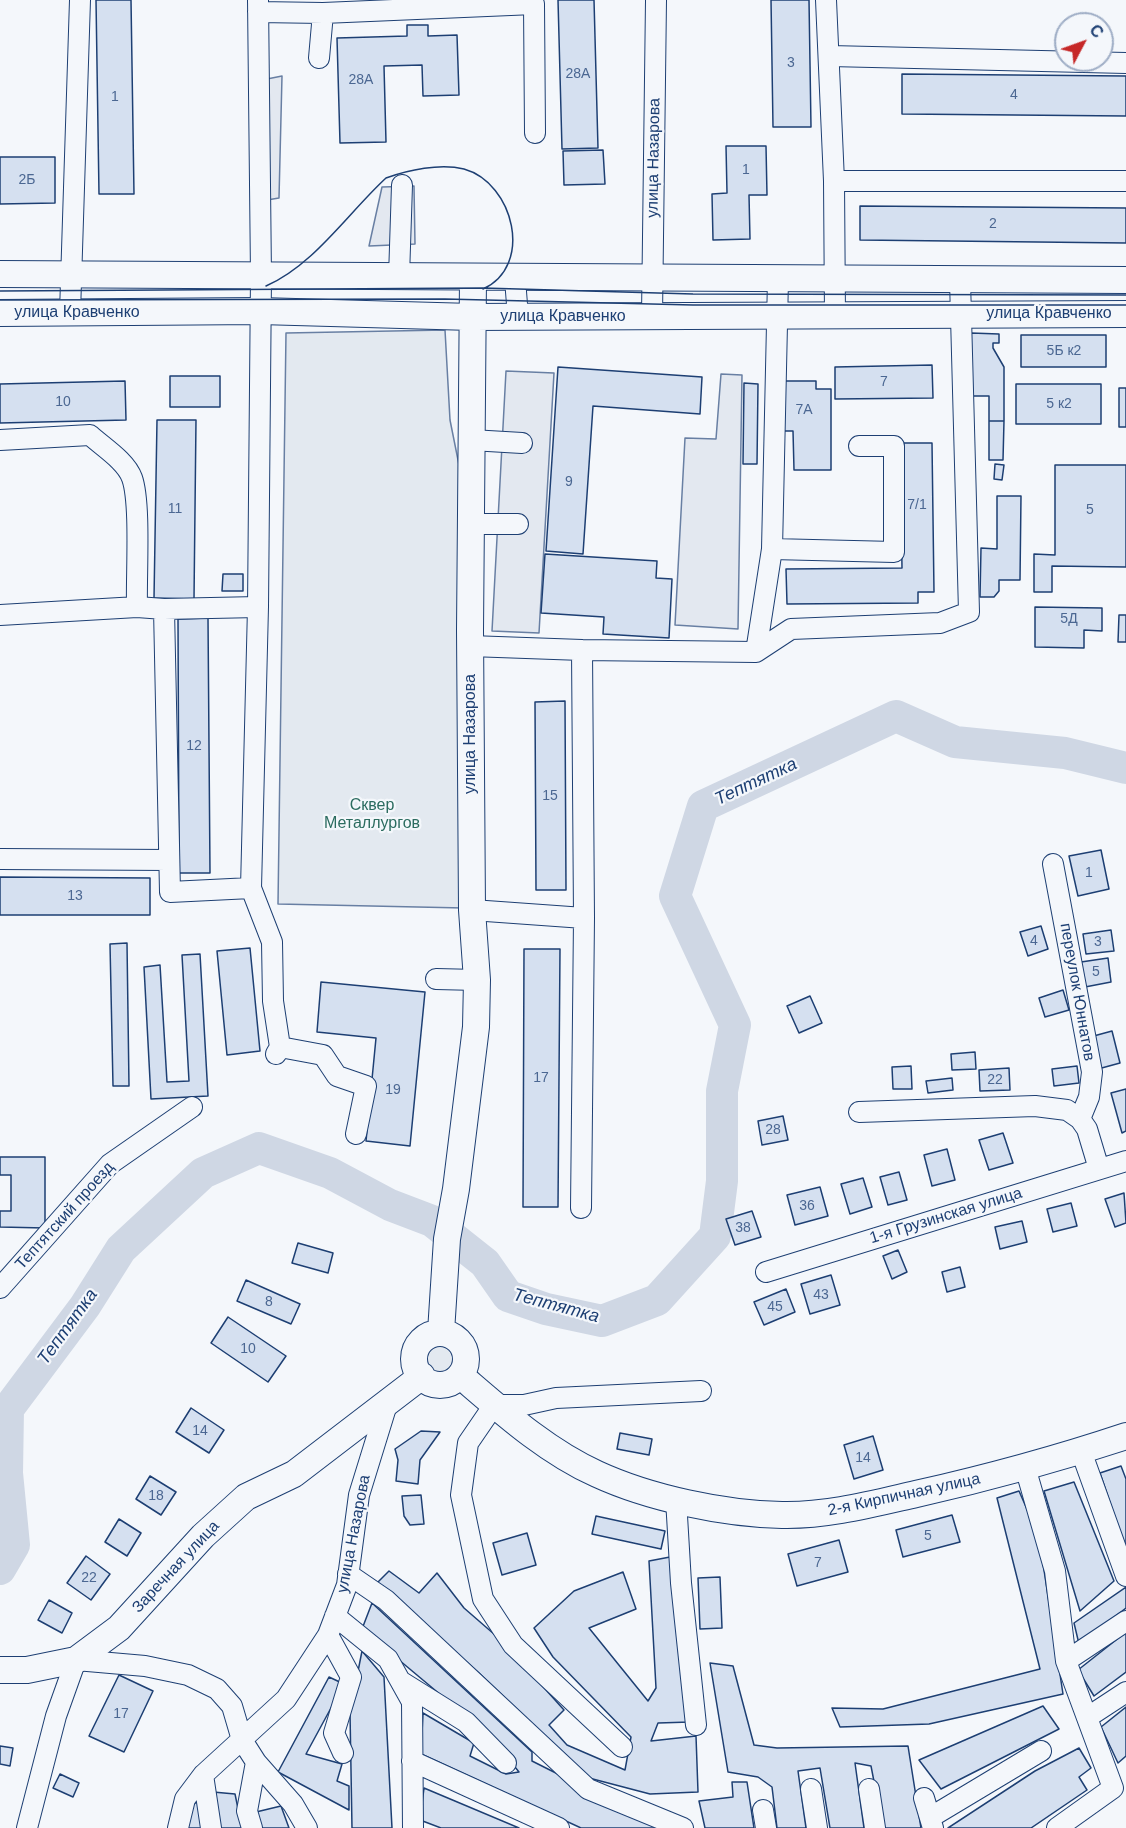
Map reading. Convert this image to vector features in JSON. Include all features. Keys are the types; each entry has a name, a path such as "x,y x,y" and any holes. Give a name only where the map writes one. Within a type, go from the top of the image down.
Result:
{"main road":[{"name":"улица Кравченко","path":"0,274 515,279 1126,280"},
{"name":"улица Назарова","path":"441,1332 447,1239 456,1189 476,1027 477,980 472,910 470,646 473,278"},
{"path":"548,317 549,279"},
{"name":"улица Кравченко","path":"0,313 260,312 472,317 1126,314"},
{"path":"441,1332 455,1337 463,1346 466,1367 461,1376 444,1385 434,1384 422,1376 416,1369 414,1357 419,1343 430,1334 441,1332"},
{"name":"Заречная улица","path":"76,1660 119,1628 203,1536 246,1497 294,1474 422,1376"},
{"name":"2-я Кирпичная улица","path":"461,1376 538,1440 597,1474 676,1499 741,1513 784,1516 854,1509 1025,1467 1126,1436"},
{"path":"0,1670 27,1670 76,1660"}],"street":[{"path":"70,313 80,0"},
{"name":"улица Назарова","path":"652,316 656,0"},
{"path":"826,0 834,181 836,317"},
{"path":"356,1134 366,1086 337,1076 323,1055 278,1051 273,1001 272,942 251,888 258,607 261,276 258,6 323,13 534,4 535,133"},
{"path":"319,58 323,13"},
{"path":"830,56 1126,63"},
{"path":"834,181 1126,182"},
{"path":"399,277 402,185"},
{"path":"515,279 519,317"},
{"path":"756,652 772,549 777,279"},
{"path":"470,646 756,652 791,628 940,623 969,612 960,280"},
{"path":"0,440 90,435 119,460 132,477 135,499 137,607"},
{"path":"471,440 522,443"},
{"path":"772,549 894,552 894,446 859,446"},
{"path":"470,524 519,524"},
{"path":"0,615 137,607 164,609 258,607"},
{"path":"164,609 170,892 251,888"},
{"path":"581,1208 584,918 582,650"},
{"path":"0,859 169,860"},
{"name":"переулок Юннатов","path":"1053,864 1092,1072 1089,1097 1080,1119"},
{"path":"472,910 584,918"},
{"path":"436,979 477,980"},
{"path":"859,1112 1035,1106 1067,1110 1080,1119 1087,1129 1099,1169"},
{"name":"Тептятский проезд","path":"0,1288 110,1164 192,1107"},
{"name":"1-я Грузинская улица","path":"766,1272 1126,1161"},
{"path":"622,1747 513,1645 483,1599 461,1495 468,1443 494,1405 524,1405 556,1398 701,1391"},
{"name":"улица Назарова","path":"178,1828 185,1799 203,1775 286,1699 328,1635 347,1585 358,1495 388,1401"},
{"path":"1082,1451 1126,1576"},
{"path":"1025,1467 1055,1571 1066,1660 1088,1717 1119,1783 1057,1828"},
{"path":"676,1499 681,1583 696,1725"},
{"path":"348,1574 386,1600 588,1789 682,1828"},
{"path":"335,1616 388,1659 412,1702 413,1828"},
{"path":"1066,1660 1126,1621"},
{"path":"328,1635 351,1677 334,1732 343,1753"},
{"path":"27,1828 56,1716 76,1660 145,1666 188,1676 217,1689 232,1706 242,1740 256,1762 293,1804 307,1828"},
{"path":"400,1680 466,1722 506,1763"},
{"path":"1088,1717 1126,1692"},
{"path":"924,1798 932,1823 1041,1751"},
{"path":"412,1761 559,1828"},
{"path":"252,1828 247,1810 256,1762"},
{"path":"203,1775 212,1828"},
{"path":"811,1789 817,1828"},
{"path":"869,1789 876,1828"}],"green space":[{"name":"Сквер Металлургов","path":"445,330 450,420 459,465 464,908 278,904 286,333"},
{"path":"437,1340 449,1345 454,1357 449,1369 437,1374 425,1369 420,1357 425,1345"}],"shaded area":[{"path":"282,76 279,198 267,200 267,79"},
{"path":"414,186 415,244 369,246 382,187"},
{"path":"506,371 554,373 539,633 492,631"},
{"path":"721,374 742,375 738,629 675,625 685,438 716,439"}],"building":[{"path":"96,0 131,0 134,194 99,194"},
{"path":"558,0 594,0 598,148 562,149"},
{"path":"771,0 809,0 811,127 773,127"},
{"path":"407,25 428,25 428,36 457,35 459,95 423,96 422,65 384,66 386,142 340,143 337,38 407,36"},
{"path":"902,74 1126,76 1126,116 902,114"},
{"path":"726,146 766,146 767,195 749,195 750,239 713,240 712,194 727,193"},
{"path":"603,150 605,184 564,185 563,151"},
{"path":"0,157 55,157 55,203 0,204"},
{"path":"860,206 1126,208 1126,243 860,240"},
{"path":"971,333 999,334 999,343 993,343 993,348 1004,367 1004,421 989,421 989,396 970,396"},
{"path":"1021,335 1106,335 1106,367 1021,367"},
{"path":"932,365 933,398 835,399 835,367"},
{"path":"558,367 702,377 700,414 593,406 583,554 546,551"},
{"path":"170,376 220,376 220,407 170,407"},
{"path":"125,381 126,420 0,423 0,384"},
{"path":"777,381 816,381 816,389 831,389 831,470 794,470 793,431 778,431"},
{"path":"744,383 758,384 757,464 743,464"},
{"path":"1016,384 1101,384 1101,424 1016,424"},
{"path":"1119,388 1126,388 1126,427 1119,427"},
{"path":"157,420 196,420 194,599 154,598"},
{"path":"989,421 1004,421 1003,460 989,460"},
{"path":"900,443 932,443 934,592 918,592 918,603 787,604 786,569 902,568"},
{"path":"995,464 1004,465 1002,480 994,479"},
{"path":"1055,465 1126,465 1126,567 1052,566 1052,592 1034,592 1034,554 1055,555"},
{"path":"997,496 1021,496 1020,580 999,580 999,591 994,597 980,597 981,548 997,549"},
{"path":"545,554 657,561 656,578 672,579 669,638 603,634 604,617 541,613"},
{"path":"223,574 243,574 243,591 222,591"},
{"path":"1035,607 1102,608 1102,631 1084,630 1084,648 1035,647"},
{"path":"1119,615 1126,615 1126,642 1118,642"},
{"path":"208,618 210,873 179,873 178,619"},
{"path":"565,701 566,890 536,890 535,702"},
{"path":"1101,850 1109,889 1078,896 1069,856"},
{"path":"0,877 150,878 150,915 0,915"},
{"path":"1041,926 1048,949 1028,956 1020,932"},
{"path":"1111,930 1114,951 1086,954 1083,934"},
{"path":"127,943 129,1086 113,1086 110,944"},
{"path":"250,948 260,1051 227,1055 217,951"},
{"path":"524,949 560,949 558,1207 523,1207"},
{"path":"200,954 208,1096 151,1099 144,967 160,965 167,1082 189,1081 182,955"},
{"path":"1108,958 1111,982 1085,987 1081,962"},
{"path":"321,982 425,992 410,1146 366,1141 376,1038 317,1032"},
{"path":"1063,990 1069,1010 1045,1017 1039,998"},
{"path":"810,996 822,1023 799,1033 787,1006"},
{"path":"1112,1031 1120,1063 1098,1069 1090,1037"},
{"path":"975,1052 976,1069 952,1070 951,1054"},
{"path":"911,1066 912,1089 893,1089 892,1067"},
{"path":"1077,1066 1079,1083 1054,1086 1052,1069"},
{"path":"1009,1068 1010,1090 980,1091 979,1070"},
{"path":"952,1078 953,1090 928,1093 926,1081"},
{"path":"1126,1089 1126,1131 1122,1133 1111,1093"},
{"path":"783,1116 788,1140 762,1145 758,1121"},
{"path":"1003,1133 1013,1163 989,1170 979,1140"},
{"path":"947,1149 955,1180 932,1186 924,1155"},
{"path":"0,1157 45,1157 45,1228 0,1227 0,1211 11,1211 11,1175 0,1175"},
{"path":"899,1172 907,1200 888,1205 880,1177"},
{"path":"863,1178 872,1207 850,1214 841,1184"},
{"path":"820,1187 828,1216 795,1225 787,1195"},
{"path":"1124,1193 1126,1223 1115,1227 1105,1199"},
{"path":"1071,1203 1077,1226 1053,1232 1047,1209"},
{"path":"752,1211 761,1237 735,1245 726,1219"},
{"path":"1022,1221 1027,1242 1000,1249 995,1227"},
{"path":"298,1243 333,1253 328,1273 292,1263"},
{"path":"898,1250 907,1272 892,1279 883,1256"},
{"path":"960,1267 965,1287 947,1292 942,1272"},
{"path":"831,1275 840,1305 810,1314 801,1284"},
{"path":"246,1280 300,1304 291,1324 237,1301"},
{"path":"786,1289 795,1312 764,1325 754,1302"},
{"path":"228,1317 286,1356 268,1382 211,1343"},
{"path":"191,1408 224,1430 209,1453 176,1432"},
{"path":"421,1431 440,1432 420,1460 418,1484 396,1481 398,1460 395,1449"},
{"path":"620,1433 652,1439 649,1455 617,1449"},
{"path":"873,1436 883,1470 854,1479 844,1445"},
{"path":"1121,1466 1126,1479 1126,1550 1100,1473"},
{"path":"150,1476 176,1492 161,1515 136,1499"},
{"path":"1074,1482 1114,1581 1080,1611 1044,1491"},
{"path":"1019,1491 1033,1523 1042,1557 1063,1694 929,1724 840,1727 832,1708 883,1709 1040,1669 997,1498"},
{"path":"421,1495 424,1524 410,1525 404,1516 402,1496"},
{"path":"952,1515 960,1542 903,1557 896,1530"},
{"path":"596,1516 665,1531 661,1549 592,1534"},
{"path":"119,1519 141,1533 127,1556 105,1542"},
{"path":"527,1533 536,1565 502,1575 493,1543"},
{"path":"839,1540 848,1572 797,1586 788,1554"},
{"path":"86,1556 110,1574 91,1600 67,1583"},
{"path":"670,1557 690,1722 658,1723 651,1741 696,1736 698,1792 650,1794 589,1778 479,1673 377,1583 389,1571 419,1593 437,1573 464,1608 502,1641 564,1710 549,1725 567,1745 625,1770 631,1737 553,1657 534,1628 574,1591 623,1572 636,1609 589,1628 648,1701 656,1688 649,1561"},
{"path":"720,1577 722,1628 700,1629 698,1578"},
{"path":"1126,1587 1126,1608 1079,1644 1074,1623"},
{"path":"49,1600 72,1613 62,1633 38,1620"},
{"path":"372,1603 532,1752 532,1761 665,1828 581,1828 421,1754 423,1713 474,1743 470,1756 506,1774 519,1772 491,1737 362,1629"},
{"path":"1126,1632 1126,1672 1094,1696 1078,1670"},
{"path":"362,1651 384,1677 392,1828 352,1828 350,1712"},
{"path":"710,1663 733,1666 754,1745 777,1748 908,1746 921,1828 883,1828 871,1766 855,1763 864,1828 830,1828 820,1768 798,1771 806,1828 777,1828 772,1787 758,1777 728,1772"},
{"path":"119,1675 153,1691 124,1752 89,1736"},
{"path":"329,1677 344,1684 306,1754 342,1764 337,1781 349,1786 349,1810 278,1772"},
{"path":"1043,1706 1059,1729 941,1789 919,1760"},
{"path":"1126,1707 1126,1756 1118,1763 1101,1727"},
{"path":"0,1746 13,1748 10,1766 0,1764"},
{"path":"1079,1748 1091,1768 1079,1777 1087,1790 1031,1828 948,1828 1035,1771"},
{"path":"60,1774 79,1783 73,1797 53,1788"},
{"path":"732,1782 747,1782 754,1828 705,1828 699,1801 733,1797"},
{"path":"424,1788 519,1828 441,1828 420,1820"},
{"path":"213,1792 235,1794 242,1828 219,1828"},
{"path":"200,1800 203,1828 188,1828 191,1806"},
{"path":"281,1806 289,1828 261,1828 256,1812"}],"waterway":[{"name":"Тептятка","path":"0,1569 14,1545 7,1473 8,1409 85,1306 121,1249 203,1173 259,1148 330,1173 390,1205 432,1221 485,1263 508,1296 546,1309 602,1321 657,1300 715,1236 722,1181 722,1091 735,1025 675,896 703,806 896,716 955,742 1065,753 1126,768"}],"tram line":[{"path":"266,286 283,277 315,252 386,178 414,170 455,167 481,177 495,190 505,207 511,226 513,245 509,263 499,278 483,289"},
{"path":"0,291 483,288 693,294 1126,295"},
{"path":"0,300 445,299 693,305 1126,305"}]}
